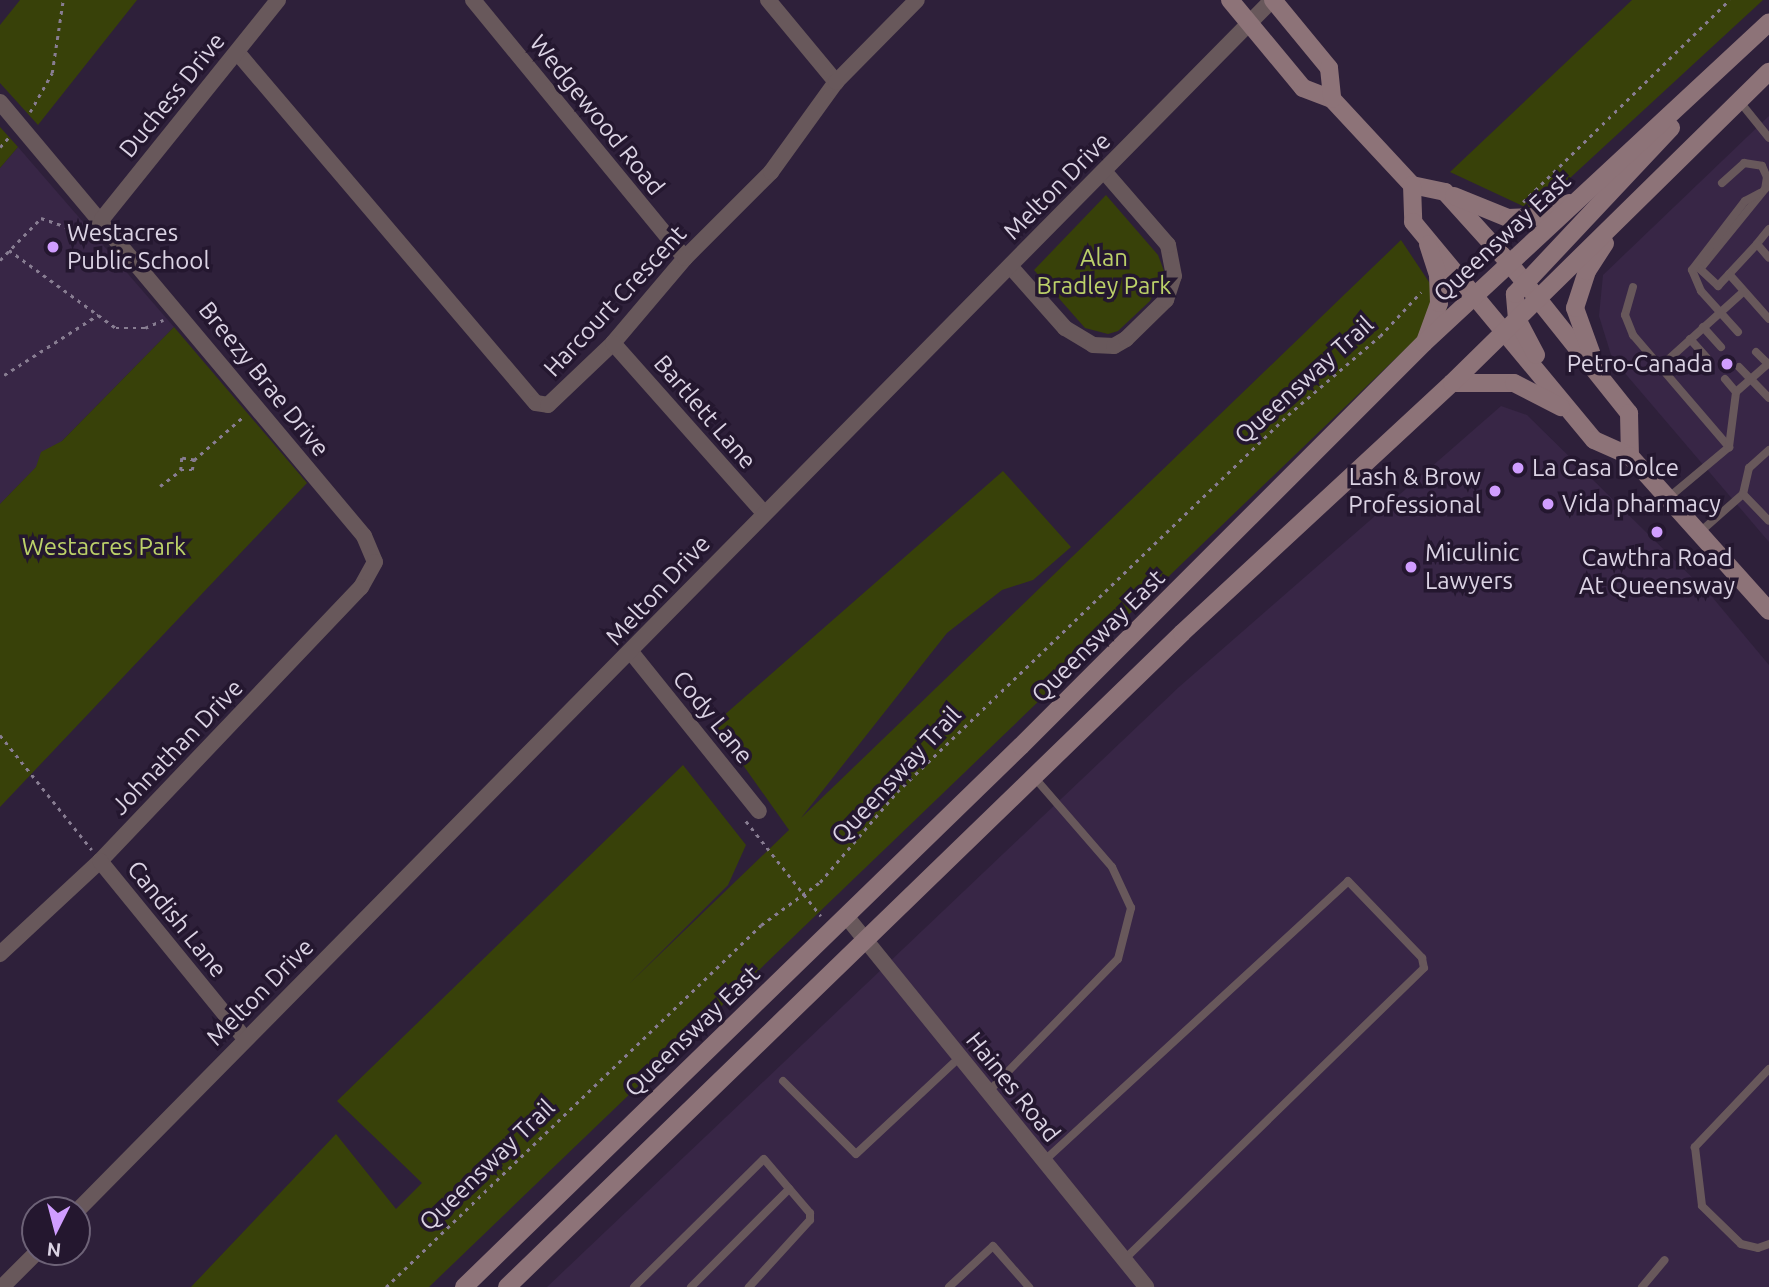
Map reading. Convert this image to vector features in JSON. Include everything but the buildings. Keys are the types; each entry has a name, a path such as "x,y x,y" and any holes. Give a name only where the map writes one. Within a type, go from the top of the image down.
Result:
{"main road":[{"path":"1230,0 1303,88 1332,99 1412,185 1446,192 1508,218 1535,217 1578,199"},
{"path":"1272,0 1329,68 1332,99"},
{"path":"1511,325 1515,294 1524,281 1769,24"},
{"name":"Queensway East","path":"464,1287 846,916 1424,343 1769,24"},
{"path":"507,1287 1034,777 1452,383 1769,72"},
{"path":"1412,185 1413,222 1475,295 1511,325 1594,440 1630,456 1769,611"},
{"path":"1446,192 1510,264 1629,413 1630,456"},
{"path":"1602,377 1575,309 1587,271 1622,216"},
{"path":"1424,235 1439,283 1438,303 1424,343"},
{"path":"1452,383 1514,383 1572,413"}],"street":[{"name":"Duchess Drive","path":"102,219 278,0"},
{"name":"Wedgewood Road","path":"473,0 685,258"},
{"path":"768,0 836,82"},
{"name":"Harcourt Crescent","path":"237,52 536,403 548,405 614,343 685,258 771,172 836,82 917,0"},
{"name":"Melton Drive","path":"91,1197 631,652 762,512 1272,0"},
{"name":"Breezy Brae Drive","path":"0,102 102,219 364,536 375,562"},
{"path":"1010,266 1065,327 1093,345 1114,346 1126,339 1166,300 1174,275 1168,245 1104,171"},
{"name":"Bartlett Lane","path":"614,343 762,512"},
{"name":"Johnathan Drive","path":"0,954 100,861 361,587 375,562"},
{"name":"Cody Lane","path":"631,652 759,811"},
{"name":"Candish Lane","path":"100,861 245,1039"},
{"name":"Haines Road","path":"846,916 1146,1287"},
{"path":"2,1287 23,1266"}],"lane":[{"path":"1740,102 1769,138"},
{"path":"1722,183 1744,163 1757,163 1767,177 1765,189 1700,270 1718,286 1769,232"},
{"path":"1738,332 1701,290 1692,270 1745,201 1765,189"},
{"path":"1757,244 1769,258"},
{"path":"1729,274 1769,319"},
{"path":"1633,287 1625,315 1633,335 1729,447"},
{"path":"1660,367 1744,291"},
{"path":"1703,327 1721,346"},
{"path":"1690,339 1707,358"},
{"path":"1668,498 1729,447 1736,392 1768,363 1756,352"},
{"path":"1739,367 1769,398"},
{"path":"1725,379 1736,392"},
{"path":"1699,533 1743,494 1749,468 1769,450"},
{"path":"1743,494 1769,521"},
{"path":"988,1092 1118,959 1131,908 1112,867 1034,777"},
{"path":"1044,1161 1348,881 1422,958 1424,968 1124,1260"},
{"path":"783,1081 856,1154 960,1057"},
{"path":"1769,1069 1695,1147 1702,1206 1741,1244 1758,1248 1769,1244"},
{"path":"634,1287 764,1159 810,1213 810,1220 749,1287"},
{"path":"691,1287 789,1189"},
{"path":"948,1287 993,1246 1029,1287"},
{"path":"1642,1287 1665,1260"}],"path":[{"path":"27,116 52,73 63,0"},
{"path":"1521,209 1528,194 1581,148 1729,0"},
{"path":"0,146 14,131"},
{"path":"0,260 41,218 76,228 102,219"},
{"path":"1463,281 1496,248"},
{"path":"9,250 116,328 130,330 179,312"},
{"name":"Queensway Trail","path":"386,1287 761,925 803,895 844,856 898,792 1218,483 1380,336 1416,293 1428,292"},
{"path":"4,375 98,315"},
{"path":"160,486 181,470 192,470 194,460 255,406"},
{"path":"181,470 181,458 194,460"},
{"path":"0,734 100,861"},
{"path":"759,811 745,823 825,922"}],"shaded area":[{"path":"1769,116 1769,542 1612,358 1599,316 1603,275"},
{"name":"Westacres Public School","path":"18,147 174,327 0,504 0,168"},
{"path":"1501,406 1527,415 1713,598 1769,665 1769,1287 547,1287 1179,687"}],"green space":[{"path":"20,0 137,0 38,125 0,83 0,25"},
{"path":"1632,0 1763,0 1544,202 1527,208 1450,172"},
{"path":"0,127 18,147 0,168"},
{"name":"Alan Bradley Park","path":"1106,195 1158,255 1164,271 1150,301 1118,331 1108,334 1085,328 1034,270"},
{"path":"1401,240 1447,309 429,1287 191,1287 336,1134 396,1209 422,1183 337,1101 683,765 746,845 728,885 630,983 789,830 714,724 1003,471 1071,547 1033,580 1002,590 947,633 801,818"},
{"name":"Westacres Park","path":"174,327 307,483 0,807 0,504 36,467 41,452 62,441"}],"place":[{"name":"Westacres Public School","path":"53,247"},
{"name":"Petro-Canada","path":"1727,364"},
{"name":"La Casa Dolce","path":"1518,468"},
{"name":"Lash & Brow Professional","path":"1495,491"},
{"name":"Vida pharmacy","path":"1548,504"},
{"name":"Cawthra Road At Queensway","path":"1657,532"},
{"name":"Miculinic Lawyers","path":"1411,567"}]}
